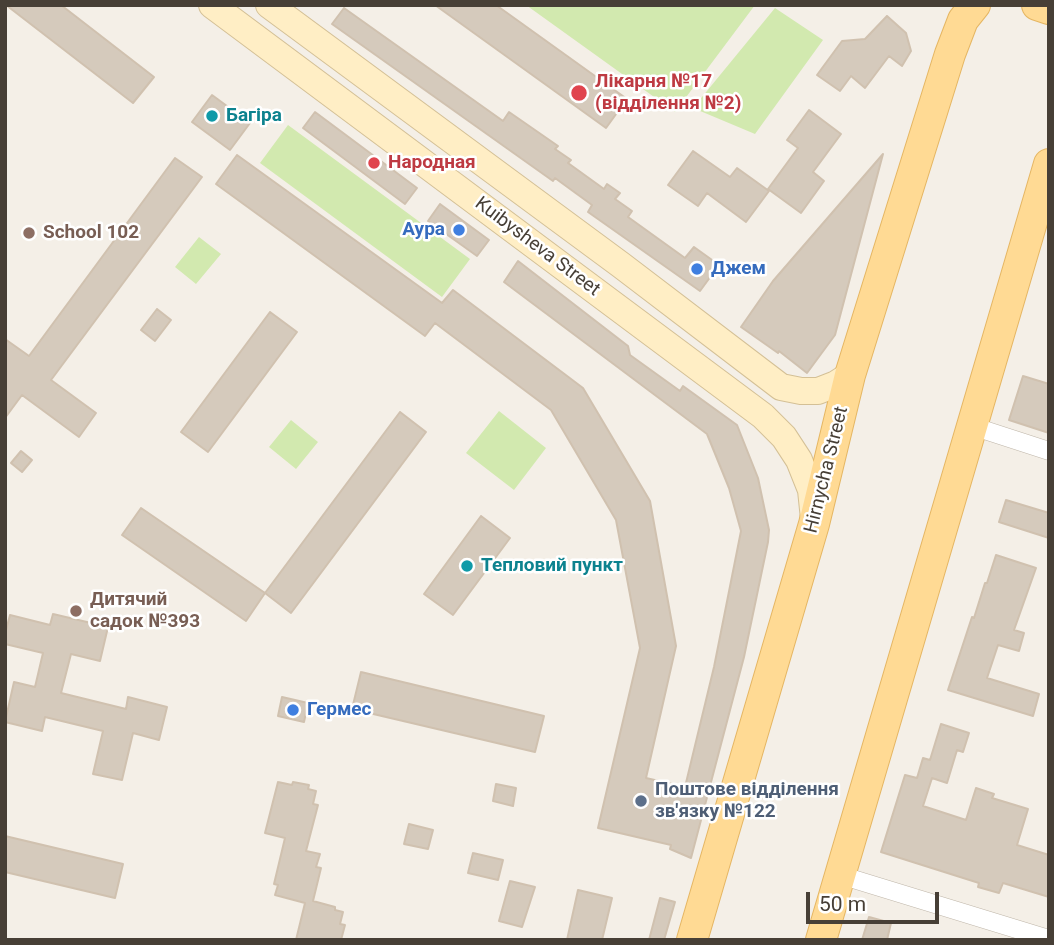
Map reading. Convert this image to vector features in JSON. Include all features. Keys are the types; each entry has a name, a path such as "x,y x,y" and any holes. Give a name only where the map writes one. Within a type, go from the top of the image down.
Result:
{"main road":[{"name":"Kuibysheva Street","path":"212,5 763,416 784,437 799,460 811,490 814,524"},
{"name":"Kuibysheva Street","path":"269,5 621,265 781,387"},
{"name":"Hirnycha Street","path":"691,940 814,524 850,375 950,54 963,20 975,5"},
{"path":"1037,5 1049,9"},
{"path":"821,940 1049,164"},
{"path":"763,416 776,414 782,408 785,399 781,387 818,391 850,375"}],"street":[{"path":"972,426 1049,451"},
{"path":"840,875 1049,939"}],"green space":[{"path":"526,5 755,5 675,112"},
{"path":"775,8 823,40 755,134 693,108"},
{"path":"288,125 470,259 442,297 260,163"},
{"path":"199,237 221,254 196,284 175,267"},
{"path":"499,411 546,448 514,490 466,453"},
{"path":"291,420 318,442 296,469 269,447"}],"building":[{"path":"6,5 61,5 154,77 133,103"},
{"path":"435,5 496,5 627,99 606,128"},
{"path":"344,8 503,121 509,112 558,146 555,149 571,160 568,163 604,189 607,184 620,193 615,199 632,211 628,217 685,258 694,247 719,265 700,291 588,212 592,205 555,178 553,181 332,24"},
{"path":"887,16 906,33 911,51 902,66 889,56 865,88 851,76 840,91 817,75 842,41 865,39"},
{"path":"212,95 250,123 230,150 192,122"},
{"path":"809,110 841,134 813,172 824,181 801,213 768,189 798,148 787,140"},
{"path":"315,112 417,188 405,204 303,128"},
{"path":"693,151 730,177 737,168 769,191 746,222 707,193 698,206 668,185"},
{"path":"883,154 835,335 807,373 741,327 773,281"},
{"path":"237,155 442,303 453,290 583,388 650,501 676,646 646,778 685,787 714,667 741,531 729,488 707,434 504,282 518,261 628,346 630,355 680,391 683,386 737,425 758,478 769,530 768,542 744,657 691,858 670,849 671,845 598,828 640,648 616,520 551,410 435,323 425,336 216,184"},
{"path":"175,158 202,177 51,380 96,413 79,437 22,395 5,418 5,339 29,356"},
{"name":"Аура","path":"440,204 489,240 477,256 428,221"},
{"path":"157,309 171,320 155,341 141,330"},
{"path":"270,312 297,332 208,452 181,432"},
{"path":"1023,376 1049,384 1049,433 1009,420"},
{"path":"400,412 426,432 291,613 265,593"},
{"path":"21,451 32,460 22,472 11,463"},
{"path":"1006,500 1049,513 1049,538 999,522"},
{"path":"141,508 265,593 246,621 122,535"},
{"name":"Тепловий пункт","path":"481,516 510,538 453,615 424,594"},
{"path":"996,555 1036,568 1014,630 1024,633 1019,651 998,645 987,678 1039,694 1033,716 948,690"},
{"path":"53,614 108,627 100,661 71,654 61,693 126,709 128,697 167,707 159,740 133,733 122,780 93,774 103,731 45,717 42,731 5,722 14,682 35,687 43,653 5,644 10,615 50,625"},
{"path":"361,672 544,716 535,752 352,709"},
{"name":"Гермес","path":"282,697 308,703 304,722 278,716"},
{"path":"941,724 969,733 963,752 957,750 947,783 932,778 923,806 966,820 976,788 994,794 992,798 1028,809 1017,845 1049,855 1049,897 1003,883 999,893 978,887 979,883 881,852 905,775 917,778 923,758 930,760"},
{"path":"278,782 309,785 308,789 316,791 313,804 318,805 306,851 320,854 316,867 321,868 313,901 343,912 340,924 345,925 341,940 296,940 305,903 275,895 278,885 274,884 285,838 265,833"},
{"path":"496,784 516,788 513,806 493,801"},
{"path":"409,824 433,830 428,849 404,844"},
{"path":"5,836 123,864 115,898 5,872"},
{"path":"473,853 503,860 498,880 468,873"},
{"path":"510,881 535,887 522,927 499,921"},
{"path":"578,890 612,898 602,940 567,940"},
{"path":"660,898 675,902 664,940 649,940"},
{"path":"869,917 891,923 887,940 862,940"}],"place":[{"name":"Лікарня №17 (відділення №2)","path":"579,93"},
{"name":"Багіра","path":"212,116"},
{"name":"Народная","path":"374,163"},
{"name":"Аура","path":"459,230"},
{"name":"School 102","path":"29,233"},
{"name":"Джем","path":"697,269"},
{"name":"Тепловий пункт","path":"467,566"},
{"name":"Дитячий садок №393","path":"76,611"},
{"name":"Гермес","path":"293,710"},
{"name":"Поштове відділення зв'язку №122","path":"641,801"}]}
